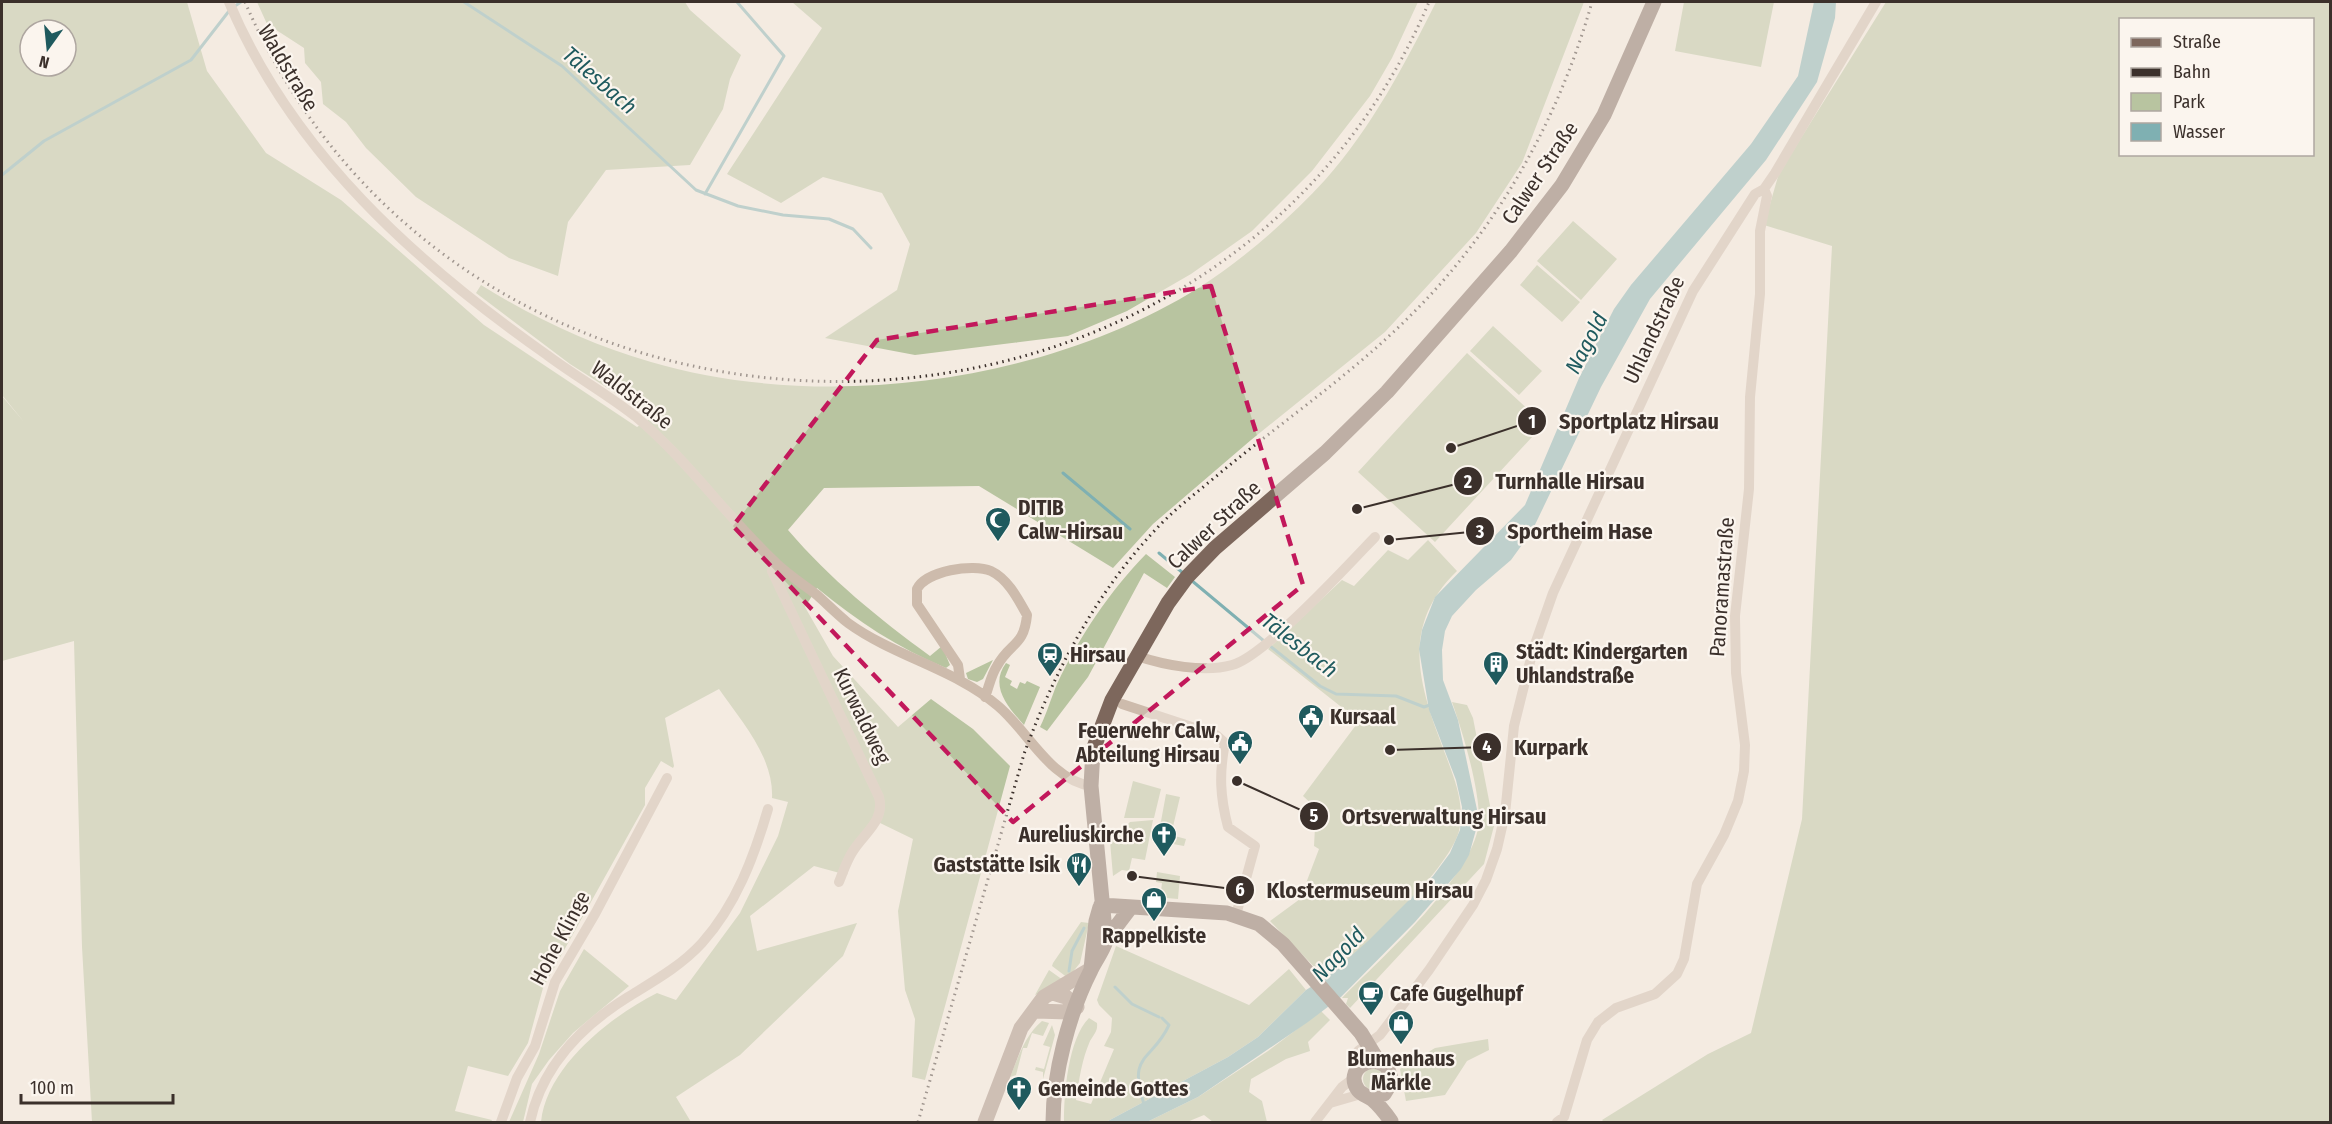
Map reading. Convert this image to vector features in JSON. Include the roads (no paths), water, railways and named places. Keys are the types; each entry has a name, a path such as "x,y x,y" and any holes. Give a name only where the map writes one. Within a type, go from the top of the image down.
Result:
{"main road":[{"name":"Calwer Straße","path":"1101,905 1091,786 1093,750 1103,718 1178,588 1196,567 1357,423 1511,251 1562,185 1604,115 1654,2"},
{"path":"1101,905 1236,915 1269,929 1344,1015 1360,1060 1356,1087 1392,1122"},
{"path":"1101,905 1106,923 1106,941"},
{"path":"1053,1122 1057,1069 1091,969 1096,921 1101,905"},
{"path":"985,1122 1014,1041 1028,1018 1036,1011 1044,998 1074,977 1091,969 1102,956 1106,941 1114,926 1131,907"},
{"path":"1053,993 1066,998 1077,1007"},
{"path":"1036,1011 1068,1012 1077,1007"},
{"path":"1360,1060 1378,1061 1387,1067 1392,1076 1388,1091 1392,1122"},
{"path":"1366,1096 1380,1096 1388,1091"}],"street":[{"name":"Waldstraße","path":"229,2 241,28 287,108 327,163 365,204 411,247 545,355 634,416 716,497 776,563 848,622 874,639 936,671 960,679 1000,707 1034,747 1058,769 1080,785 1091,786"},
{"name":"Uhlandstraße","path":"1315,1122 1429,970 1473,905 1486,880 1497,849 1505,814 1514,726 1533,650 1552,594 1693,291 1755,194 1764,189 1876,2"},
{"name":"Panoramastraße","path":"1557,1122 1564,1117 1590,1033 1607,1013 1647,998 1669,984 1684,959 1697,884 1732,817 1744,771 1745,745 1736,673 1735,616 1749,489 1750,397 1760,294 1760,231 1767,196 1764,189"},
{"path":"1137,656 1178,665 1208,667 1233,665 1272,637 1338,576 1375,537"},
{"name":"Kurwaldweg","path":"776,563 772,571 879,797 882,808 878,820 852,851 838,882"},
{"path":"960,679 957,665 917,604 917,590 933,575 943,572 970,568 990,570 1011,588 1027,615 1021,639 997,666 985,697"},
{"path":"1122,704 1216,735 1225,743 1220,768 1221,799 1228,827 1255,846 1236,915"},
{"name":"Hohe Klinge","path":"501,1122 517,1078 535,1046 555,982 595,914 667,778"},
{"path":"530,1122 535,1098 550,1068 573,1039 627,998 668,973 701,944 728,910 752,858 768,809"},
{"path":"1330,1104 1366,1096"}],"water":[{"path":"1814,2 1836,2 1835,18 1817,82 1766,160 1650,299 1601,387 1532,531 1511,560 1476,590 1452,616 1445,631 1442,650 1443,680 1458,720 1479,819 1469,855 1461,869 1415,922 1341,997 1308,1022 1198,1097 1147,1122 1106,1122 1228,1057 1258,1037 1306,990 1328,976 1369,940 1433,876 1450,853 1460,830 1462,807 1456,780 1429,710 1419,649 1422,630 1435,597 1525,505 1579,378 1614,309 1631,285 1751,144 1798,76"}],"waterway":[{"path":"235,6 241,2"},
{"name":"Tälesbach","path":"464,2 562,66 696,190 738,206 783,215 829,219 853,229 871,248"},
{"name":"Tälesbach","path":"705,194 784,56 737,2"},
{"path":"2,175 44,141 191,60 229,11"},
{"name":"Tälesbach","path":"1063,473 1130,529"},
{"name":"Tälesbach","path":"1159,553 1183,573"},
{"name":"Tälesbach","path":"1191,580 1264,641"},
{"name":"Tälesbach","path":"1269,645 1320,686 1336,694 1396,696 1424,707 1430,705"},
{"path":"1069,971 1072,951 1084,928"},
{"path":"1115,987 1132,1004 1159,1017"},
{"path":"1144,1104 1138,1075 1144,1059 1169,1025 1162,1018"}],"railway":[{"path":"245,2 349,168 491,286 658,358 838,382 1017,358 1184,287 1325,168 1429,2"},
{"path":"918,1122 1024,754 1049,693 1079,634 1116,578 1165,520 1220,473 1365,358 1441,283 1497,210 1521,171 1562,88 1592,2"}],"place":[{"name":"Sportplatz Hirsau","path":"1451,448"},
{"name":"Turnhalle Hirsau","path":"1357,509"},
{"name":"Sportheim Hase","path":"1389,540"},
{"name":"DITIB Calw-Hirsau","path":"998,543"},
{"name":"Hirsau","path":"1050,678"},
{"name":"Städt: Kindergarten Uhlandstraße","path":"1496,687"},
{"name":"Kursaal","path":"1311,740"},
{"name":"Kurpark","path":"1390,750"},
{"name":"Feuerwehr Calw, Abteilung Hirsau","path":"1240,766"},
{"name":"Ortsverwaltung Hirsau","path":"1237,781"},
{"name":"Aureliuskirche","path":"1164,858"},
{"name":"Klostermuseum Hirsau","path":"1132,876"},
{"name":"Gaststätte Isik","path":"1079,888"},
{"name":"Rappelkiste","path":"1154,923"},
{"name":"Cafe Gugelhupf","path":"1371,1017"},
{"name":"Blumenhaus Märkle","path":"1401,1046"},
{"name":"Gemeinde Gottes","path":"1019,1112"}],"water label":[{"name":"Nagold","path":"1586,343"},
{"name":"Nagold","path":"1338,954"}]}
